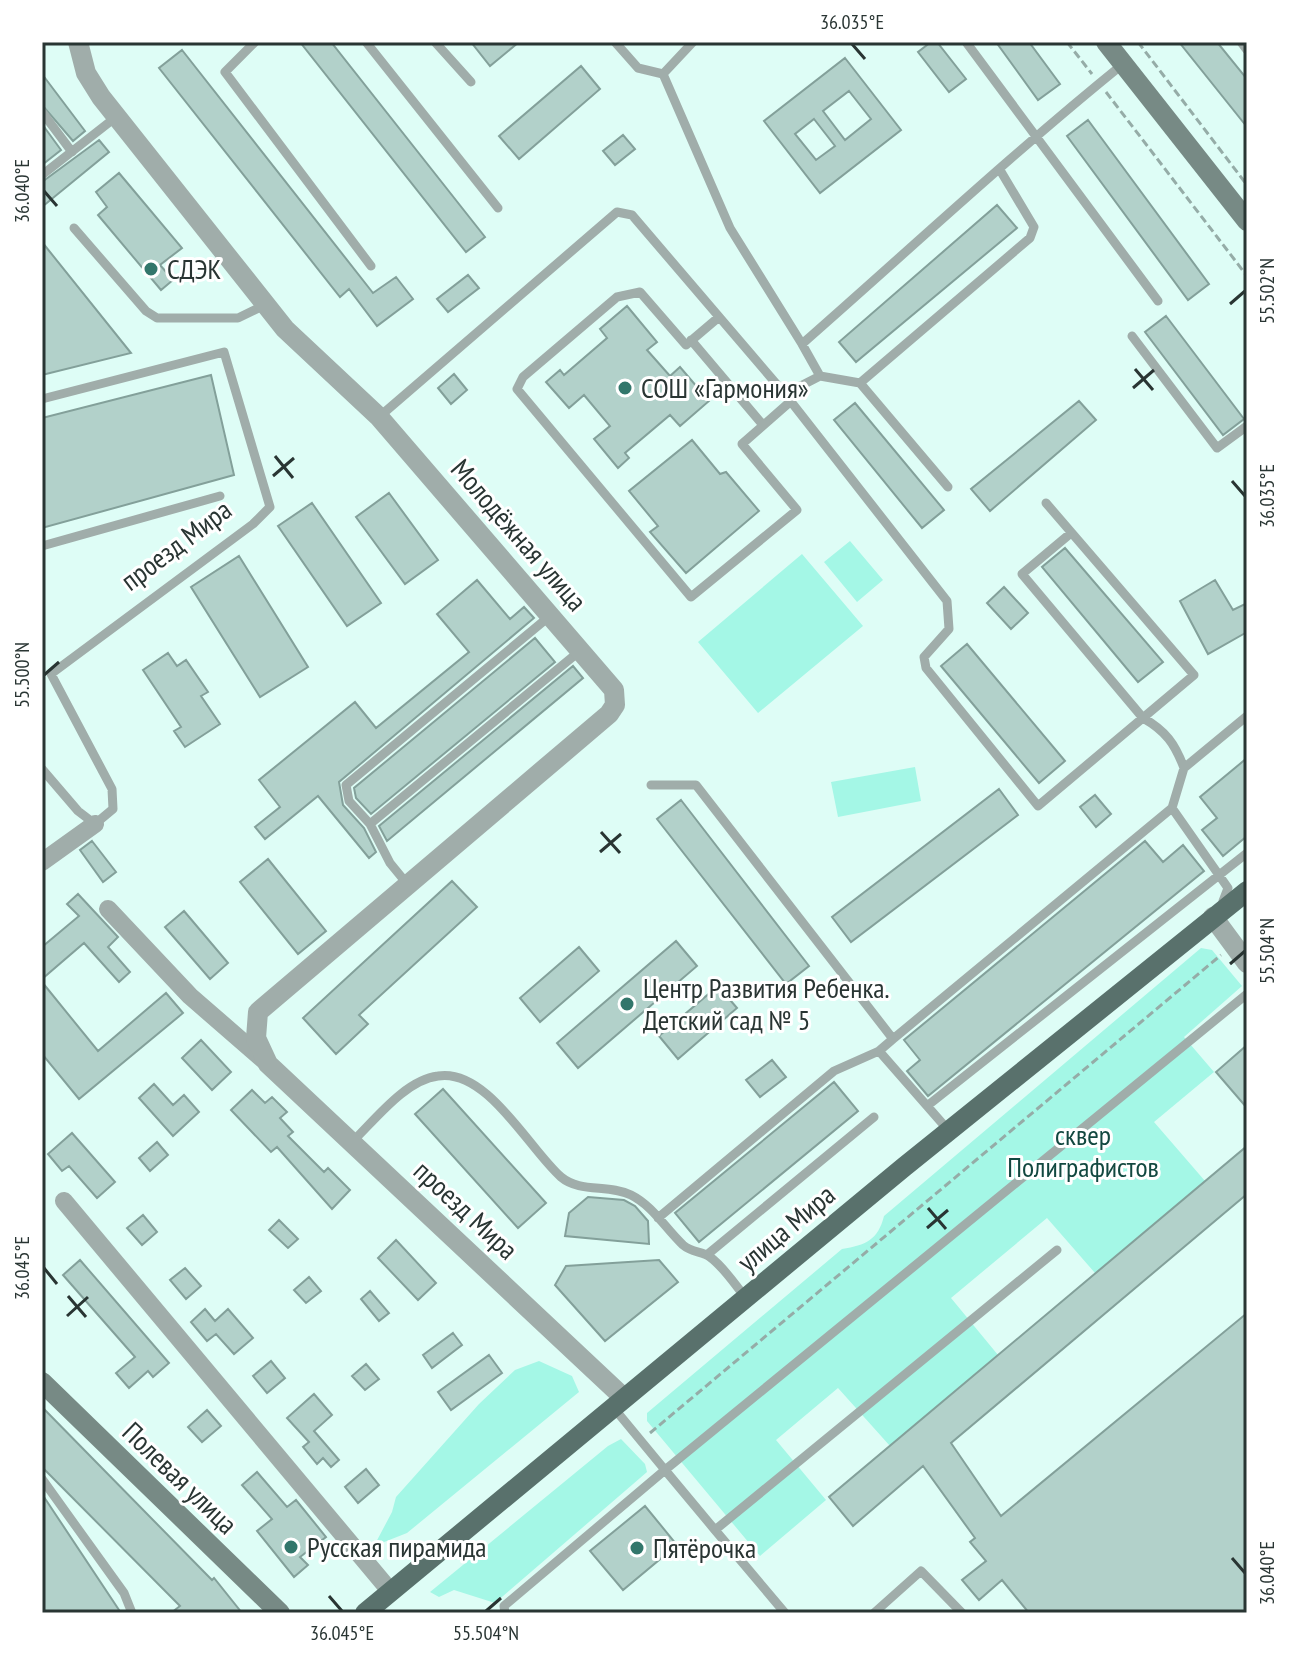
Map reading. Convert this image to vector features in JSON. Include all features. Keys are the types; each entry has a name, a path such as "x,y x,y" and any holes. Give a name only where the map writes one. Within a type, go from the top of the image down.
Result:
{"main road":[{"path":"1106,42 1247,221"},
{"name":"улица Мира","path":"365,1613 949,1131 1247,891"},
{"name":"Полевая улица","path":"42,1382 280,1613"}],"street":[{"name":"Молодёжная улица","path":"78,42 86,73 116,117 265,305 285,329 379,417 614,690 615,705 609,714 258,1012 256,1038 268,1064"},
{"name":"проезд Мира","path":"42,862 95,824"},
{"name":"проезд Мира","path":"108,909 190,996 352,1142 619,1403"},
{"path":"1213,917 1247,963"},
{"path":"64,1201 391,1592"}],"lane":[{"path":"255,42 225,72 371,266"},
{"path":"366,42 498,208"},
{"path":"435,42 471,82"},
{"path":"615,42 638,68 663,74"},
{"path":"663,74 693,42"},
{"path":"966,42 1158,301"},
{"path":"1241,42 1247,50"},
{"path":"802,344 1000,170 1034,136 1123,64"},
{"path":"663,74 730,228 820,376"},
{"path":"42,112 72,152"},
{"path":"42,175 116,117"},
{"path":"860,383 1030,238 1034,227 1000,170"},
{"path":"379,417 617,212 632,215 788,398 947,601 949,629 924,657 926,668 1038,806 1194,675 1046,503"},
{"path":"74,228 146,311 157,318 238,318 265,305"},
{"path":"719,317 686,345 651,302 640,292 629,292 617,297 523,377 517,389 691,597 797,510 742,444 788,398 820,376 860,383 948,487"},
{"path":"1132,336 1217,448 1247,426"},
{"path":"691,340 763,425"},
{"name":"проезд Мира","path":"42,399 224,352 270,507 253,524 51,674 112,789 113,809 95,824"},
{"name":"проезд Мира","path":"42,546 220,496"},
{"path":"1071,533 1022,574 1143,718 1162,728 1177,747 1184,768"},
{"path":"408,885 390,863 370,824 349,801 346,785 551,615"},
{"path":"370,824 581,650"},
{"path":"658,1218 834,1071 879,1051 1172,808 1184,768 1247,716"},
{"path":"42,769 78,811 95,824"},
{"path":"651,785 696,785 893,1039"},
{"path":"1172,808 1229,892 1213,917"},
{"path":"927,1106 1247,853"},
{"path":"505,1613 504,1606 665,1470 1247,994"},
{"path":"879,1051 949,1131"},
{"path":"352,1142 422,1081 437,1076 461,1078 493,1100 563,1179 582,1187 622,1191 647,1205 690,1251 708,1254 746,1298"},
{"path":"708,1254 874,1117"},
{"path":"715,1530 1057,1250"},
{"path":"619,1403 641,1441 785,1613"},
{"path":"42,1479 124,1593 132,1613"},
{"path":"874,1613 921,1571 962,1613"}],"path":[{"path":"1067,42 1247,276"},
{"path":"1138,42 1247,185"},
{"path":"641,1441 1224,952"}],"green space":[{"path":"850,541 883,580 857,602 824,562"},
{"path":"802,554 863,626 758,713 698,642"},
{"path":"915,767 921,801 838,817 831,782"},
{"name":"сквер Полиграфистов","path":"1201,948 1212,950 1242,986 1184,1037 1214,1072 1154,1122 1205,1181 1095,1273 1047,1218 951,1298 998,1355 890,1446 838,1388 776,1440 826,1500 760,1556 647,1421 647,1413 842,1249 870,1240 884,1216"},
{"path":"539,1361 572,1376 579,1392 407,1533 374,1546 392,1512 396,1497 479,1404 515,1370"},
{"path":"621,1439 645,1464 647,1472 495,1603 454,1590 439,1597 430,1592 608,1446"}],"building":[{"path":"300,42 331,42 485,237 466,252"},
{"path":"471,42 519,42 490,66"},
{"path":"931,42 937,42 966,79 949,92 918,52"},
{"path":"996,42 1029,42 1060,84 1038,100"},
{"path":"1179,42 1217,42 1247,79 1247,127"},
{"path":"182,50 373,293 396,277 413,299 377,326 349,289 340,297 159,68"},
{"path":"845,58 901,130 820,193 764,121","holes":["849,91 871,119 845,140 823,111","814,119 835,146 816,160 795,134"]},
{"path":"581,66 600,89 519,159 499,136"},
{"path":"42,74 85,131 73,141 42,105"},
{"path":"1088,120 1209,284 1188,300 1067,136"},
{"path":"42,124 61,150 42,165"},
{"path":"623,135 635,149 615,165 603,151"},
{"path":"99,140 109,152 42,207 42,182"},
{"path":"119,173 182,248 160,265 173,280 161,290 98,215 107,207 96,192"},
{"path":"997,205 1017,228 856,362 839,342"},
{"path":"42,242 131,353 42,375"},
{"path":"468,275 479,288 448,312 437,299"},
{"name":"СОШ «Гармония»","path":"627,306 657,342 647,350 670,376 680,367 709,401 680,426 670,415 625,453 629,458 618,468 594,439 610,426 584,395 569,408 546,382 560,370 564,375 607,338 600,329"},
{"path":"1166,316 1244,419 1223,435 1145,332"},
{"path":"454,374 467,390 451,404 438,388"},
{"path":"211,375 234,475 42,528 42,418"},
{"path":"1079,401 1096,420 990,511 971,489"},
{"path":"855,403 944,510 922,528 834,420"},
{"path":"692,440 720,474 726,472 759,511 686,573 650,532 658,526 629,491"},
{"path":"389,493 438,560 405,584 356,517"},
{"path":"312,503 381,603 347,626 278,526"},
{"path":"1065,548 1163,662 1138,682 1042,567"},
{"path":"239,556 308,667 260,697 191,587"},
{"path":"477,580 510,619 524,607 534,618 339,782 343,805 364,828 376,852 369,858 318,796 265,839 255,827 280,807 259,780 355,702 376,728 469,652 437,614"},
{"path":"1215,580 1233,610 1247,603 1247,632 1208,654 1180,601"},
{"path":"1004,587 1028,613 1011,629 987,603"},
{"path":"535,638 555,662 371,814 356,798 354,788"},
{"path":"967,644 1065,761 1039,783 941,666"},
{"path":"168,653 177,666 186,660 208,692 201,696 220,724 185,747 174,731 181,727 143,670"},
{"path":"573,666 583,678 387,841 379,826"},
{"path":"1247,758 1247,836 1223,856 1202,830 1217,818 1200,797"},
{"path":"999,789 1018,815 851,942 832,917"},
{"path":"1095,795 1111,814 1096,827 1080,807"},
{"path":"681,800 809,966 786,984 657,819"},
{"path":"92,841 116,872 103,882 80,850"},
{"path":"1145,841 1163,862 1183,845 1204,871 928,1096 907,1071 920,1060 904,1040"},
{"path":"268,859 326,931 298,954 240,882"},
{"path":"452,881 477,907 359,1015 368,1024 336,1054 303,1018"},
{"path":"78,894 118,937 108,947 130,972 119,982 84,943 42,979 42,947 79,916 67,904"},
{"path":"184,911 228,963 210,979 165,927"},
{"path":"676,941 697,966 578,1068 557,1043"},
{"path":"579,947 599,971 540,1022 520,998"},
{"path":"42,982 98,1051 166,993 183,1013 79,1099 42,1054"},
{"path":"718,986 737,1008 678,1059 659,1036"},
{"path":"201,1040 231,1072 212,1090 182,1058"},
{"path":"1247,1045 1247,1108 1216,1072"},
{"path":"772,1060 786,1077 760,1097 746,1080"},
{"path":"834,1082 858,1111 699,1242 675,1213"},
{"path":"154,1084 173,1105 184,1095 199,1112 173,1136 139,1098"},
{"path":"443,1089 546,1203 518,1228 415,1114"},
{"path":"252,1090 265,1103 272,1097 287,1112 280,1118 293,1132 288,1136 324,1172 328,1168 350,1190 332,1209 277,1147 271,1152 231,1110"},
{"path":"72,1133 115,1182 97,1198 69,1166 62,1171 48,1154"},
{"path":"157,1142 168,1155 150,1171 139,1158"},
{"path":"1247,1146 1247,1194 951,1443 1001,1516 1247,1313 1247,1613 1029,1613 1002,1580 979,1600 962,1580 986,1561 970,1542 975,1538 923,1466 853,1526 829,1497"},
{"path":"588,1197 624,1200 635,1206 648,1221 649,1244 565,1236 569,1213"},
{"path":"143,1215 157,1232 142,1245 127,1228"},
{"path":"279,1220 298,1239 288,1248 269,1230"},
{"path":"396,1240 436,1283 418,1300 378,1258"},
{"path":"80,1260 169,1363 153,1377 148,1371 129,1388 116,1373 135,1357 63,1275"},
{"path":"659,1260 678,1282 605,1341 555,1285 566,1266"},
{"path":"185,1268 201,1286 186,1299 170,1280"},
{"path":"309,1277 321,1291 306,1303 294,1290"},
{"path":"370,1291 389,1313 379,1321 361,1299"},
{"path":"205,1309 215,1321 228,1309 253,1338 234,1354 216,1334 207,1341 191,1322"},
{"path":"453,1333 462,1345 432,1368 423,1355"},
{"path":"489,1355 502,1373 451,1410 438,1392"},
{"path":"271,1361 285,1378 267,1393 253,1376"},
{"path":"366,1364 379,1379 365,1390 352,1376"},
{"path":"314,1394 332,1415 314,1431 339,1460 331,1467 323,1458 317,1464 303,1447 309,1442 287,1418"},
{"path":"42,1407 212,1580 214,1578 242,1613 171,1613 180,1606 42,1467"},
{"path":"207,1410 221,1426 202,1442 188,1427"},
{"path":"366,1469 379,1485 358,1503 345,1487"},
{"name":"Русская пирамида","path":"257,1472 287,1507 296,1500 326,1537 300,1557 308,1565 294,1577 257,1531 272,1519 242,1485"},
{"path":"42,1494 121,1613 42,1613"},
{"path":"645,1506 677,1545 623,1590 590,1551"}],"place":[{"name":"СДЭК","path":"151,269"},
{"name":"СОШ «Гармония»","path":"625,388"},
{"name":"Центр Развития Ребенка. Детский сад № 5","path":"627,1004"},
{"name":"Русская пирамида","path":"291,1547"},
{"name":"Пятёрочка","path":"637,1548"}]}
